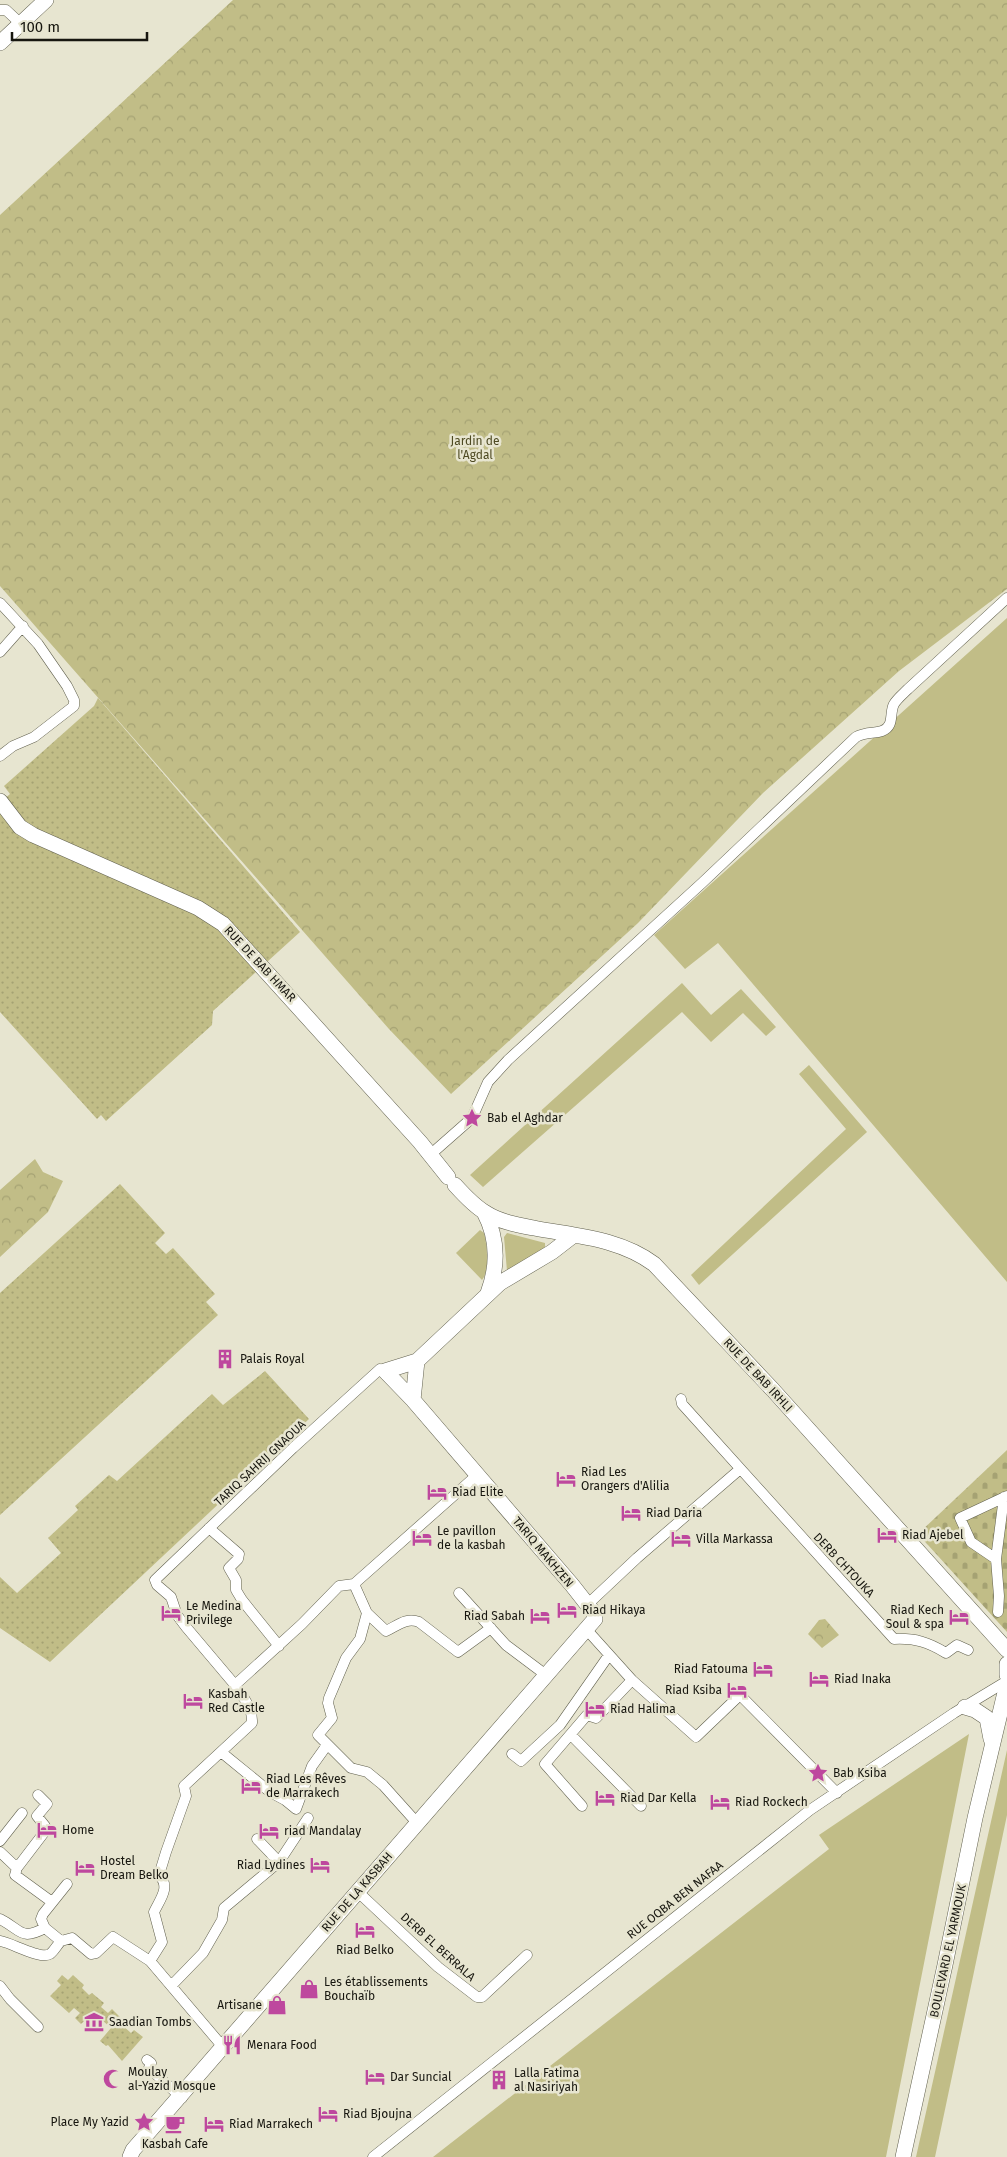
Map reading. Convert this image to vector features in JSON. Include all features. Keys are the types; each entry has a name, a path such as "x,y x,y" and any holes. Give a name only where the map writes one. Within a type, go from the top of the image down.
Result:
{"main road":[{"path":"0,43 46,0"},
{"name":"RUE DE BAB HMAR","path":"0,801 20,827 33,835 198,908 223,924 263,966 451,1181"},
{"name":"RUE DE BAB IRHLI","path":"451,1181 484,1212 504,1221 610,1242 635,1252 654,1264 844,1469 1007,1650"},
{"path":"484,1212 490,1222 495,1249 495,1272 488,1293"},
{"path":"385,1371 417,1361 500,1283 552,1252 574,1236"},
{"path":"413,1400 417,1361"},
{"name":"TARIQ MAKHZEN","path":"385,1371 413,1400 588,1604"},
{"path":"587,1630 595,1619 594,1613 588,1604"},
{"name":"RUE DE LA KASBAH","path":"130,2157 133,2150 181,2097 356,1891 418,1824 587,1630"},
{"path":"1007,1664 1007,1675"},
{"name":"BOULEVARD EL YARMOUK","path":"903,2157 1007,1683"},
{"path":"965,1707 976,1710 987,1718 992,1745"},
{"name":"BOULEVARD EL YARMOUK","path":"992,1745 1007,1720"}],"street":[{"path":"0,10 6,10 21,24"},
{"path":"430,1155 472,1118 488,1082 508,1060 702,883 856,737 864,732 880,732 886,729 890,724 893,704 1007,598"},
{"path":"0,603 38,644 74,700 74,706 34,737 13,746 0,756"},
{"path":"0,652 23,626"},
{"name":"TARIQ SAHRIJ GNAOUA","path":"235,1685 186,1627 177,1615 171,1597 157,1585 155,1580 380,1369 385,1371"},
{"name":"DERB CHTOUKA","path":"681,1399 682,1404 740,1470 866,1606 894,1639 917,1639 929,1643 946,1653 957,1645 968,1650"},
{"path":"588,1604 637,1558 740,1470"},
{"path":"150,1961 162,1942 154,1912 166,1886 165,1881 160,1876 166,1852 186,1796 184,1786 252,1723 252,1715 246,1701 235,1685 279,1646 339,1586 354,1584 477,1474"},
{"path":"996,1558 971,1542 960,1518 1005,1497"},
{"path":"998,1612 999,1596 996,1558 1005,1497"},
{"path":"209,1528 239,1554 238,1559 229,1568 236,1580 236,1590 247,1608 279,1646"},
{"path":"354,1584 367,1613 386,1631 407,1621 419,1622 458,1652 491,1628"},
{"path":"459,1593 510,1649 546,1675"},
{"path":"367,1613 360,1639 346,1658 329,1698 328,1704 332,1718 318,1735 351,1768 367,1772 384,1785 418,1824"},
{"path":"587,1630 632,1680 696,1737 740,1694 836,1793"},
{"path":"512,1754 521,1761 560,1725 609,1655"},
{"path":"582,1806 545,1764 587,1715 589,1714 596,1718 632,1680"},
{"name":"RUE OQBA BEN NAFAA","path":"373,2157 810,1810 965,1707 1007,1683"},
{"path":"571,1735 641,1806"},
{"path":"222,1752 270,1792 285,1800 296,1809 312,1766 326,1745"},
{"path":"38,1795 47,1804 37,1816 46,1830 15,1873 16,1876 52,1902"},
{"path":"0,1841 22,1813"},
{"path":"172,1985 202,1953 222,1920 224,1908 279,1862 308,1818"},
{"path":"257,1838 279,1862"},
{"path":"0,1852 17,1868"},
{"path":"0,1918 25,1935 32,1935 43,1923 52,1902 67,1884"},
{"name":"DERB EL BERRALA","path":"356,1891 438,1967 477,1997 482,1996 527,1955"},
{"path":"43,1923 61,1941"},
{"path":"0,1941 13,1944 39,1956 50,1954 61,1941 72,1938 91,1954 113,1937 150,1961 223,2047"},
{"path":"0,1986 10,1999 38,2027"},
{"path":"147,2060 151,2063 149,2068 181,2097"}],"green space":[{"name":"Jardin de l'Agdal","path":"233,0 1007,0 1007,589 899,671 763,793 638,923 451,1094 389,1029 0,586 0,215"},
{"path":"1007,618 1007,1282 718,943 685,969 654,935"},
{"path":"98,698 300,932 213,1011 212,1025 106,1121 101,1115 97,1119 0,1012 0,803 10,794 4,786 94,706"},
{"path":"682,983 711,1015 741,989 776,1027 766,1036 743,1013 711,1042 682,1012 483,1187 470,1175"},
{"path":"809,1065 867,1132 699,1285 691,1275 846,1129 799,1074"},
{"path":"35,1159 43,1172 63,1181 48,1212 0,1257 0,1190"},
{"path":"120,1184 165,1233 155,1243 166,1254 173,1248 215,1294 206,1302 218,1315 0,1515 0,1293"},
{"path":"480,1230 484,1233 487,1257 485,1276 482,1280 456,1253"},
{"path":"507,1233 545,1243 545,1249 507,1271 504,1237"},
{"path":"265,1371 309,1419 50,1662 0,1628 0,1577 17,1593 61,1553 48,1538 78,1510 75,1506 109,1475 117,1481 212,1394 223,1405"},
{"path":"1007,1450 1007,1632 918,1534"},
{"path":"825,1619 839,1635 822,1648 808,1634 819,1620"},
{"path":"969,1734 886,2157 433,2157 829,1849 819,1835"},
{"path":"1007,1750 1007,1815 935,2157 916,2157"},
{"path":"62,1975 68,1980 73,1975 84,1985 82,1988 89,1995 92,1993 104,2003 101,2007 108,2013 112,2009 124,2021 121,2024 131,2033 134,2030 143,2037 122,2061 108,2045 106,2046 100,2041 111,2028 93,2012 81,2024 75,2018 80,2013 74,2008 69,2013 50,1996 61,1985 57,1981"}],"place":[{"name":"Bab el Aghdar","path":"472,1118"},
{"name":"Palais Royal","path":"225,1359"},
{"name":"Riad Les Orangers d'Alilia","path":"566,1479"},
{"name":"Riad Elite","path":"437,1492"},
{"name":"Riad Daria","path":"631,1513"},
{"name":"Riad Ajebel","path":"887,1535"},
{"name":"Le pavillon de la kasbah","path":"422,1538"},
{"name":"Villa Markassa","path":"681,1539"},
{"name":"Riad Hikaya","path":"567,1610"},
{"name":"Le Medina Privilege","path":"171,1613"},
{"name":"Riad Sabah","path":"540,1616"},
{"name":"Riad Kech Soul & spa","path":"959,1617"},
{"name":"Riad Fatouma","path":"763,1669"},
{"name":"Riad Inaka","path":"819,1679"},
{"name":"Riad Ksiba","path":"737,1690"},
{"name":"Kasbah Red Castle","path":"193,1701"},
{"name":"Riad Halima","path":"595,1709"},
{"name":"Bab Ksiba","path":"818,1773"},
{"name":"Riad Les Rêves de Marrakech","path":"251,1786"},
{"name":"Riad Dar Kella","path":"605,1798"},
{"name":"Riad Rockech","path":"720,1802"},
{"name":"Home","path":"47,1830"},
{"name":"riad Mandalay","path":"269,1831"},
{"name":"Riad Lydines","path":"320,1865"},
{"name":"Hostel Dream Belko","path":"85,1868"},
{"name":"Riad Belko","path":"365,1930"},
{"name":"Les établissements Bouchaïb","path":"309,1989"},
{"name":"Artisane","path":"277,2005"},
{"name":"Saadian Tombs","path":"94,2022"},
{"name":"Menara Food","path":"232,2045"},
{"name":"Dar Suncial","path":"375,2077"},
{"name":"Moulay al-Yazid Mosque","path":"113,2079"},
{"name":"Lalla Fatima al Nasiriyah","path":"499,2080"},
{"name":"Riad Bjoujna","path":"328,2114"},
{"name":"Place My Yazid","path":"144,2122"},
{"name":"Kasbah Cafe","path":"175,2124"},
{"name":"Riad Marrakech","path":"214,2124"}]}
